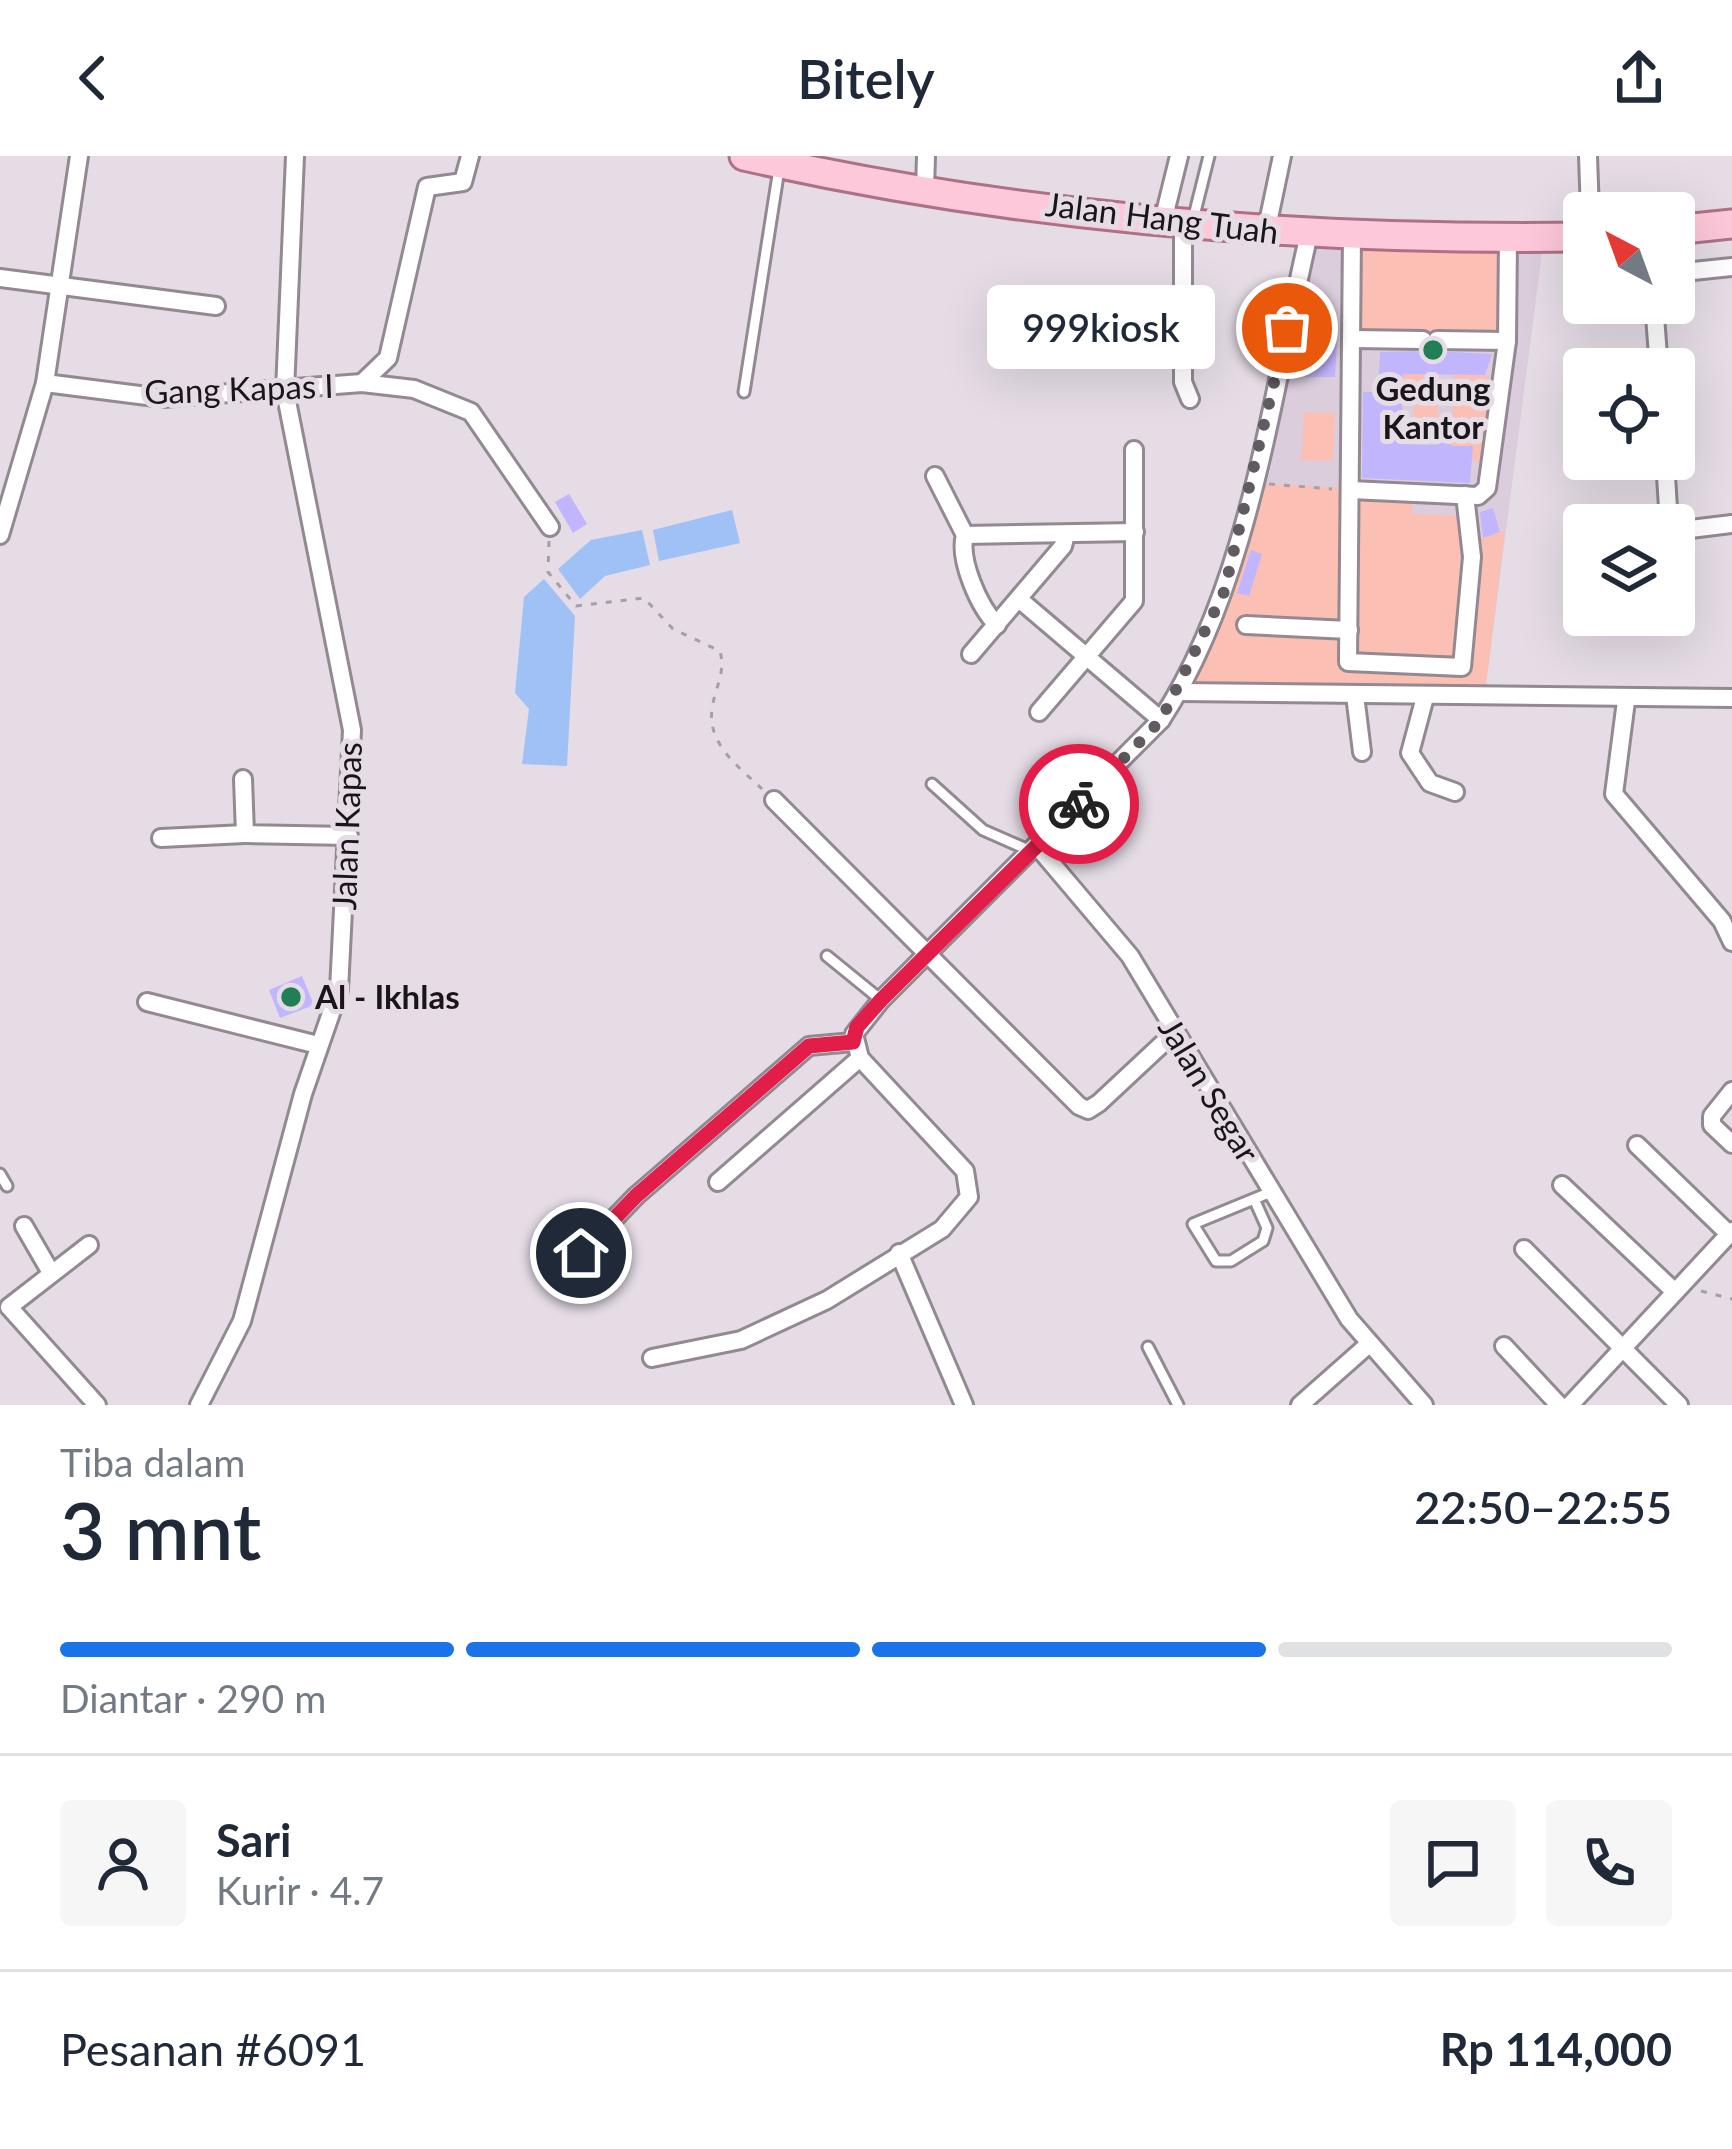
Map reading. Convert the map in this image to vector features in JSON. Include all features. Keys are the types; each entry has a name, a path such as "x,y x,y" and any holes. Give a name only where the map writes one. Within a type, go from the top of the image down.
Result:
{"main road":[{"name":"Jalan Hang Tuah","path":"744,156 925,189 1266,232 1563,237"},
{"path":"1695,228 1732,224"}],"street":[{"path":"0,535 45,382 79,156"},
{"name":"Jalan Kapas","path":"199,1405 242,1322 318,1045 339,990 352,730 285,392 295,156"},
{"path":"362,383 388,358 428,187 463,182 470,156"},
{"path":"925,189 926,156"},
{"path":"1179,156 1183,382 1190,399"},
{"path":"1266,232 1282,156"},
{"path":"1588,156 1589,192"},
{"path":"652,1358 741,1340 827,1300 942,1228 970,1197 965,1172 857,1050 857,1027 1161,720 1179,692 1224,592 1309,234"},
{"path":"1352,236 1348,662 1462,667 1472,557 1466,495"},
{"path":"1351,490 1478,496 1487,488 1507,341 1508,238"},
{"path":"1695,271 1732,267"},
{"path":"0,278 216,306"},
{"path":"1353,339 1507,341"},
{"name":"Gang Kapas I","path":"45,382 163,398 362,383 414,389 471,412 550,527"},
{"path":"1040,712 1134,601 1135,450"},
{"path":"935,476 965,535 962,546 983,608 997,625"},
{"path":"1695,526 1732,524"},
{"path":"965,535 1135,532"},
{"path":"971,654 1064,546 1066,534"},
{"path":"1020,600 1161,720"},
{"path":"1246,625 1349,630"},
{"path":"1179,692 1626,701 1732,698"},
{"path":"1355,695 1362,752"},
{"path":"1425,697 1410,753 1430,783 1455,793"},
{"path":"1626,701 1614,794 1722,921 1732,942"},
{"path":"242,779 245,834"},
{"path":"774,800 1088,1110 1174,1033"},
{"path":"161,838 349,836"},
{"name":"Jalan Segar","path":"1034,849 1130,956 1263,1197 1348,1319 1424,1405"},
{"path":"147,1002 318,1045"},
{"path":"581,1253 636,1196 809,1046 857,1050"},
{"path":"718,1182 857,1050"},
{"path":"1732,1091 1712,1116 1712,1125 1732,1144"},
{"path":"1570,1405 1731,1233 1637,1145"},
{"path":"1562,1185 1678,1289"},
{"path":"24,1226 50,1271"},
{"path":"88,1246 9,1306 97,1405"},
{"path":"1524,1249 1679,1405"},
{"path":"899,1253 964,1405"},
{"path":"1300,1405 1369,1344"},
{"path":"1504,1346 1559,1405"}],"lane":[{"path":"1179,223 1209,156"},
{"path":"744,392 780,164"},
{"path":"932,784 983,830 1034,849"},
{"path":"827,956 881,1000"},
{"path":"0,1174 7,1186"},
{"path":"1263,1197 1267,1228 1263,1241 1231,1261 1216,1261 1193,1225 1233,1204 1263,1197"},
{"path":"1148,1347 1178,1405"}],"path":[{"path":"1256,483 1351,490"},
{"path":"550,527 548,572 576,607 644,598 673,629 720,651 724,667 710,713 722,752 774,800"},
{"path":"1678,1289 1732,1299"}],"shaded area":[{"path":"1312,240 1543,245 1485,693 1227,594"},
{"path":"1352,241 1508,245 1507,341 1424,333 1353,339"},
{"path":"1387,374 1439,374 1437,435 1413,435 1415,381 1386,380"},
{"path":"1454,374 1485,375 1498,385 1488,462 1472,461 1473,446 1451,446"},
{"path":"1304,412 1335,413 1333,461 1301,460"},
{"path":"1256,483 1412,492 1412,514 1458,516 1460,494 1471,542 1505,531 1485,693 1186,688"}],"water":[{"path":"732,510 740,543 659,561 653,530"},
{"path":"642,530 650,565 605,576 580,599 558,569 591,540"},
{"path":"544,579 575,616 567,766 522,764 529,709 515,693 524,597"}],"building":[{"path":"1306,342 1337,343 1335,377 1305,377"},
{"path":"1380,352 1492,354 1485,375 1403,374 1401,444 1436,445 1437,435 1452,435 1451,446 1473,446 1470,483 1362,478 1363,392 1378,392"},
{"path":"569,494 587,524 573,533 555,502"},
{"path":"1493,508 1500,532 1483,538 1480,512"},
{"path":"1251,550 1262,554 1249,596 1237,593"},
{"name":"Al - Ikhlas","path":"302,976 314,1005 280,1018 269,990"}],"way so far":[{"path":"1079,804 1161,720 1179,692 1224,592 1287,328"}],"place":[{"name":"999kiosk","path":"1287,328"},
{"name":"Gedung Kantor","path":"1433,350"},
{"name":"Al - Ikhlas","path":"291,997"}],"route":[{"path":"581,1253 636,1196 809,1046 853,1042 857,1027 881,1000 1079,804"}]}
